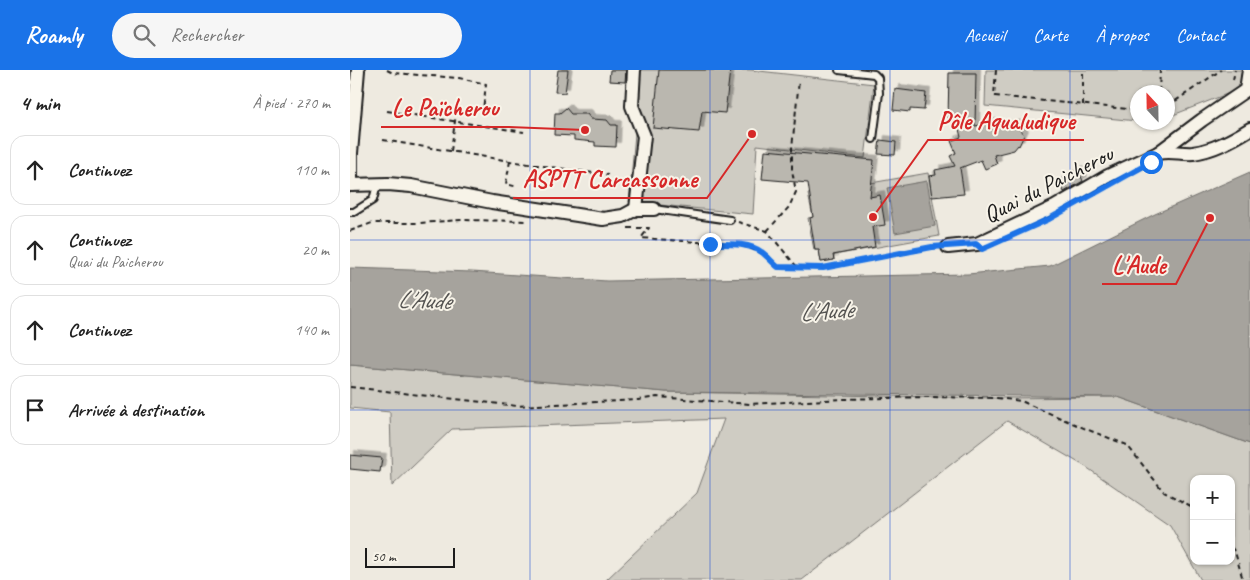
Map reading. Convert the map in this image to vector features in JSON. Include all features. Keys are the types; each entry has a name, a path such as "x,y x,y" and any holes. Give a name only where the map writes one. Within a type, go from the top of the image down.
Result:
{"street":[{"path":"358,70 350,185 410,186 492,202 603,218 623,216 636,209 654,210"},
{"path":"634,70 632,106 644,136 636,209"},
{"path":"1158,153 1246,90 1249,70"},
{"name":"Quai du Paicherou","path":"948,247 976,244 1055,207 1108,176 1158,153 1166,151 1192,153 1225,144 1250,129"}],"lane":[{"path":"839,70 874,74 878,78 874,139"},
{"path":"350,212 354,212 373,200 377,184"},
{"path":"654,210 730,220"}],"path":[{"path":"387,70 393,73 458,78 486,84 483,110"},
{"path":"996,70 994,96 1130,109"},
{"path":"1083,70 1083,105"},
{"path":"1159,85 1160,70"},
{"path":"1175,101 1221,70"},
{"path":"1233,80 1235,70"},
{"path":"767,231 789,207 796,192 792,170 792,148 799,80"},
{"path":"451,151 457,106"},
{"path":"387,111 524,132"},
{"path":"383,140 608,175"},
{"path":"510,161 506,184 518,187"},
{"path":"350,231 372,224 461,220 533,221"},
{"path":"730,220 767,231 797,267"},
{"path":"620,228 649,228 641,238 741,245 762,253 778,267 823,268 932,247 948,247"},
{"path":"350,387 517,406 638,400 658,397 750,404 928,397 997,398 1021,401 1127,445 1164,492 1190,506"},
{"path":"1235,552 1243,580"}],"shaded area":[{"path":"638,70 750,70 874,84 865,158 757,145 753,214 629,202 636,122"},
{"path":"986,70 1244,70 1242,88 1175,114 1175,85 1130,85 1130,120 985,106"},
{"path":"928,173 939,236 834,255 834,260 821,262 819,250 814,250 808,218 813,217 808,194"},
{"path":"350,365 666,392 997,398 1118,397 1250,444 1250,580 1201,580 1193,565 1235,565 1235,475 1190,475 1190,560 1170,525 1086,467 1007,421 802,580 606,580 697,493 724,419 452,429 392,486 390,412 350,408"}],"water":[{"path":"1250,172 1250,444 1118,397 666,392 350,365 350,268 472,272 607,281 968,274 1050,266 1155,214"},
{"path":"927,181 935,226 895,233 887,188"}],"building":[{"path":"558,70 568,70 565,93 555,92"},
{"path":"610,70 626,70 625,82 609,81"},
{"path":"659,70 730,70 725,113 702,111 699,132 653,128"},
{"path":"949,73 976,73 975,126 992,123 993,128 1008,125 1013,127 1015,124 1024,135 1019,146 1014,150 994,155 997,164 985,169 981,160 960,168 964,194 932,197 929,176 936,175 935,170 955,166 950,156 956,153 951,141 961,137 956,118 948,118"},
{"path":"895,89 926,93 924,110 910,109 910,112 893,110"},
{"path":"566,108 571,114 587,114 591,119 607,120 611,125 617,125 616,147 595,146 595,142 574,140 574,136 554,135 555,113 560,113"},
{"path":"880,140 896,142 895,155 878,154"},
{"path":"765,150 874,160 870,197 880,195 885,225 872,227 875,247 833,255 834,260 821,262 819,250 815,250 810,218 813,217 808,183 762,179"},
{"path":"1078,170 1083,181 1064,192 1059,181"},
{"path":"350,455 382,458 380,472 350,469"}],"place":[{"name":"Le Païcherou","path":"585,130"},
{"name":"ASPTT Carcassonne","path":"752,134"},
{"name":"Pôle Aqualudique","path":"873,217"},
{"name":"L'Aude","path":"1210,218"}],"route":[{"path":"710,244 741,245 754,249 762,253 778,267 823,268 932,247 976,244 982,249 1049,219 1151,162"}]}
